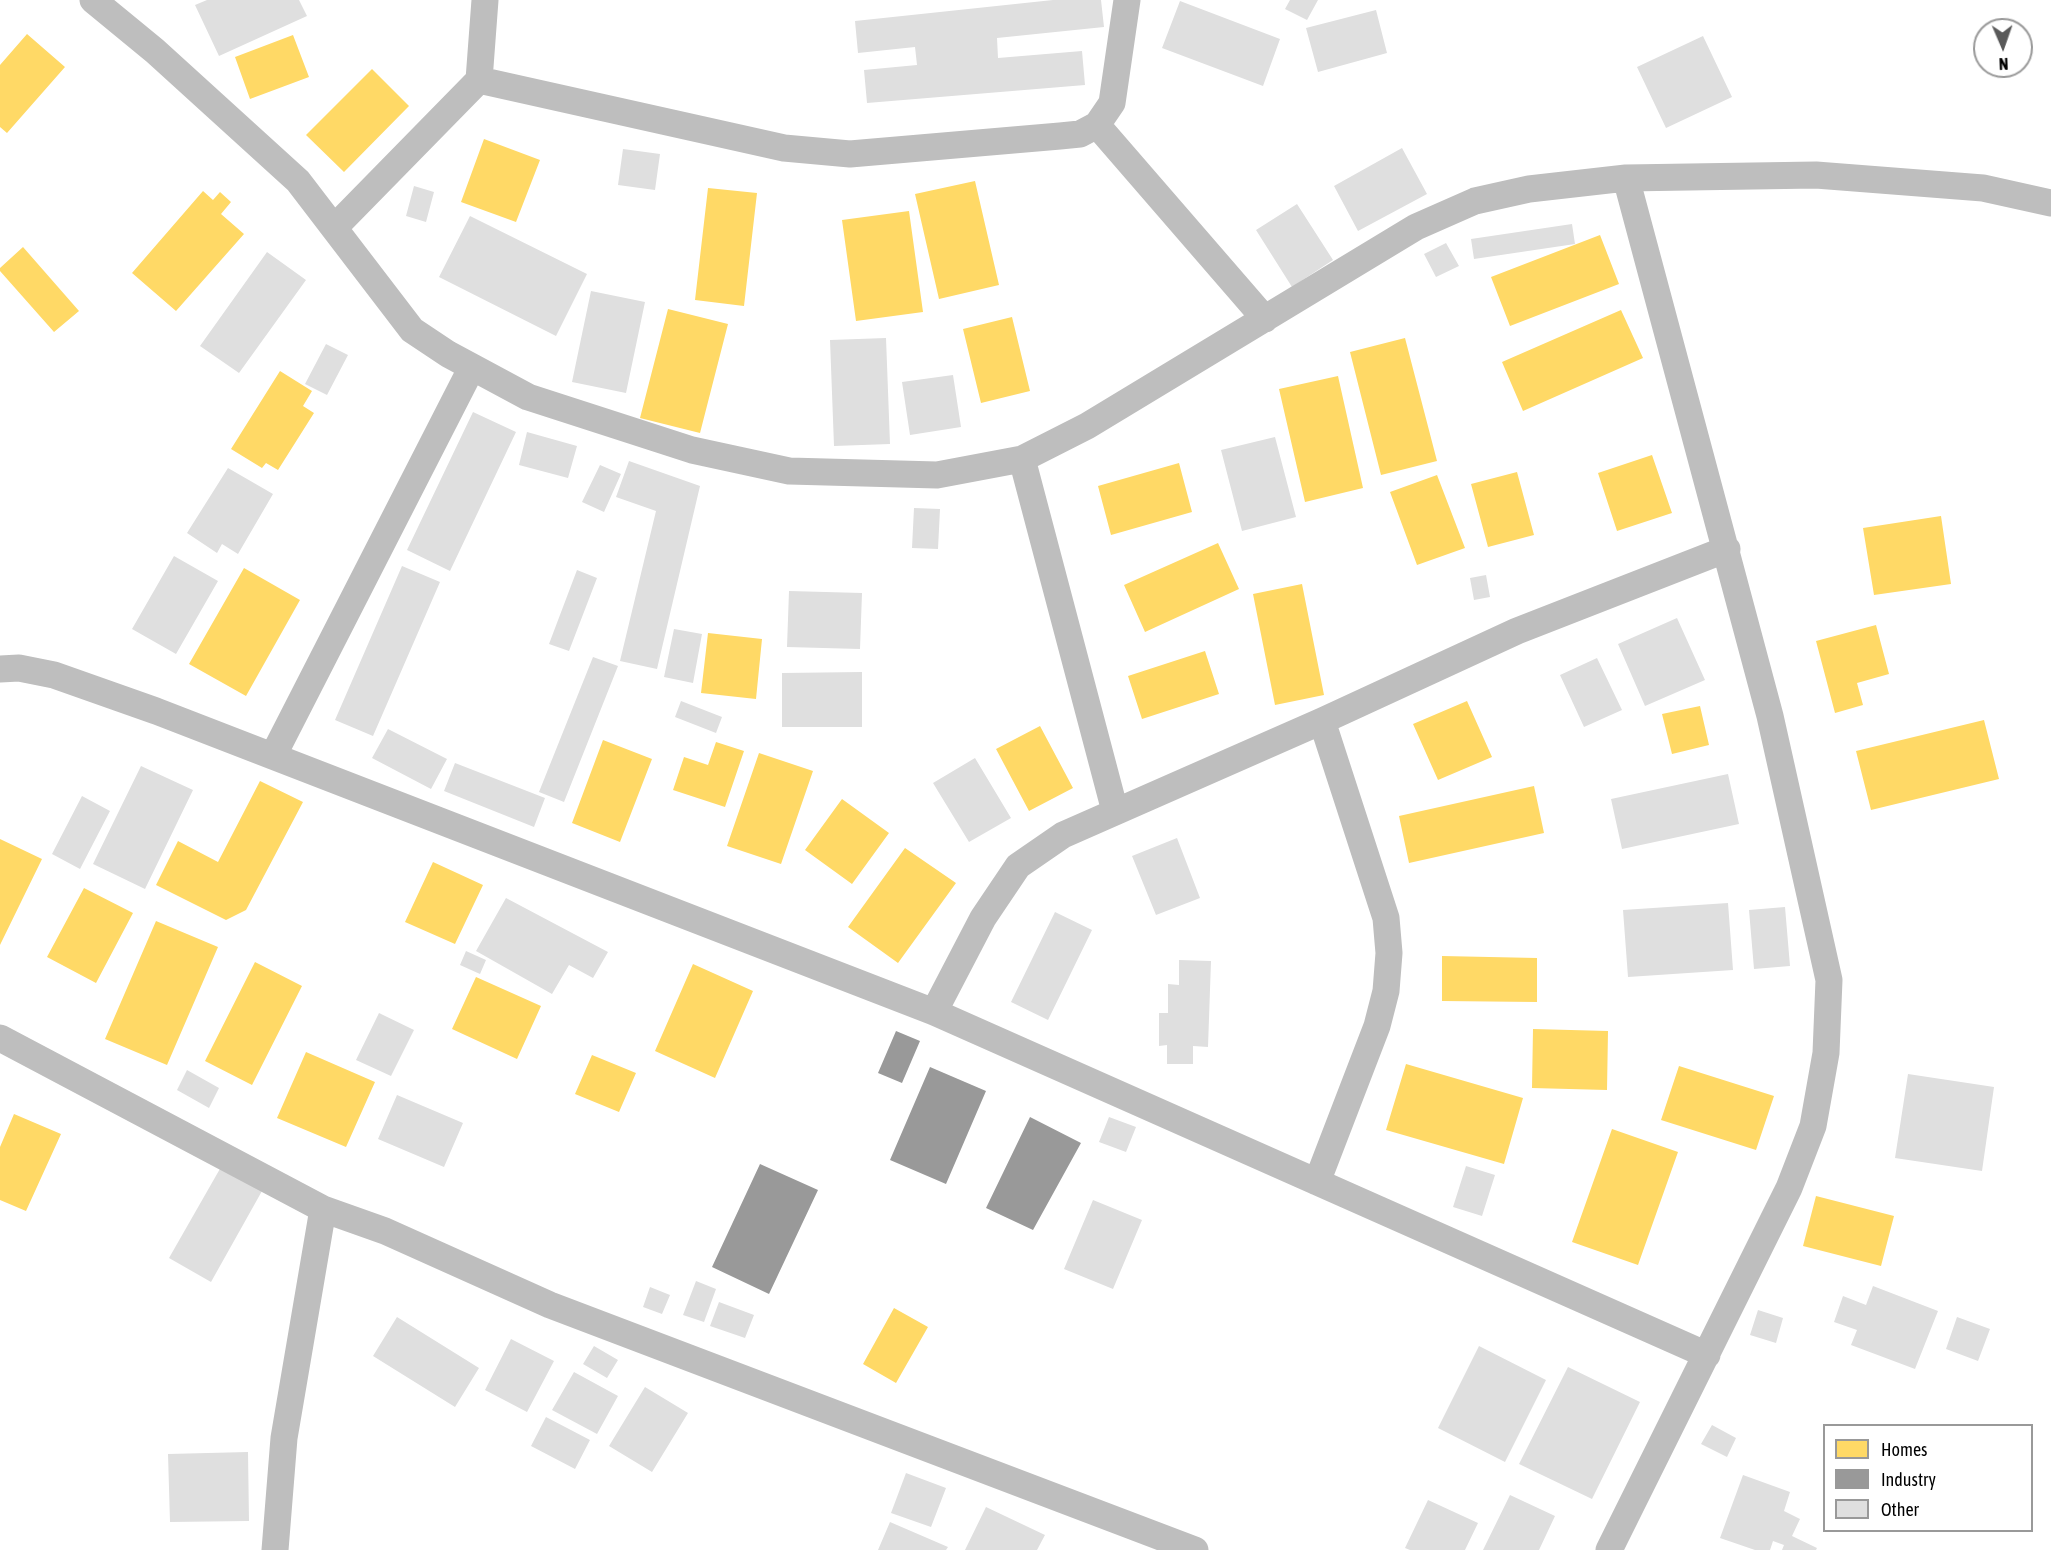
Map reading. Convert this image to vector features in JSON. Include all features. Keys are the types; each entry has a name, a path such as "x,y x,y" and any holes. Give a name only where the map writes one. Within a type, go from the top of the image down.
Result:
{"street":[{"path":"93,0 155,51 298,181 412,330 448,354 528,397 692,450 789,471 937,475 1022,459 1087,426 1416,227 1475,201 1529,189 1626,178 1816,175 1983,188 2051,203"},
{"path":"334,228 479,80 485,0"},
{"path":"479,80 784,148 850,154 1080,134 1097,125 1112,103 1127,0"},
{"path":"1097,125 1265,319"},
{"path":"1609,1550 1789,1188 1813,1126 1826,1053 1828,980 1770,716 1626,178"},
{"path":"273,756 472,367"},
{"path":"1022,459 1115,811"},
{"path":"934,1012 982,918 1018,866 1063,835 1322,721 1517,631 1727,549"},
{"path":"0,669 20,668 54,675 156,711 934,1012 1707,1355"},
{"path":"1317,1182 1377,1026 1386,991 1389,952 1386,918 1322,721"},
{"path":"0,1038 322,1209 385,1231 550,1305 1195,1550"},
{"path":"275,1550 284,1438 322,1209"}],"building: Homes":[{"path":"27,34 65,67 7,133 0,127 0,65"},
{"path":"293,35 309,77 250,99 235,57"},
{"path":"372,69 409,106 344,172 306,135"},
{"path":"484,139 540,160 516,222 461,202"},
{"path":"975,181 999,285 939,299 915,194"},
{"path":"708,188 757,193 744,306 695,300"},
{"path":"203,191 213,200 220,192 231,202 221,214 244,234 176,311 132,273"},
{"path":"909,211 923,312 856,321 842,220"},
{"path":"1600,235 1619,284 1510,326 1491,277"},
{"path":"23,247 79,311 54,332 0,271 0,268"},
{"path":"668,309 728,324 700,433 640,418"},
{"path":"1621,310 1643,358 1523,411 1502,362"},
{"path":"1012,317 1030,391 981,403 963,329"},
{"path":"1405,338 1437,461 1381,475 1350,352"},
{"path":"280,371 312,391 303,406 314,413 278,470 266,463 262,468 231,449"},
{"path":"1338,376 1363,488 1305,502 1279,389"},
{"path":"1652,455 1672,513 1617,531 1598,473"},
{"path":"1179,463 1192,512 1111,535 1098,486"},
{"path":"1517,472 1534,535 1488,547 1471,484"},
{"path":"1437,475 1465,548 1417,565 1390,492"},
{"path":"1941,516 1951,584 1874,595 1863,528"},
{"path":"1218,543 1239,589 1145,632 1124,585"},
{"path":"244,568 300,600 246,696 189,664"},
{"path":"1302,584 1324,695 1275,705 1253,594"},
{"path":"1876,625 1889,674 1857,683 1863,705 1835,713 1816,641"},
{"path":"708,633 762,639 756,699 701,693"},
{"path":"1205,651 1219,694 1142,719 1128,676"},
{"path":"1467,701 1492,757 1438,780 1413,724"},
{"path":"1700,706 1709,745 1672,754 1662,714"},
{"path":"1984,720 1999,779 1871,810 1856,751"},
{"path":"1040,726 1073,788 1029,811 996,749"},
{"path":"603,740 652,759 620,842 572,823"},
{"path":"716,742 744,751 725,807 673,790 684,757 708,765"},
{"path":"759,753 813,771 781,864 727,846"},
{"path":"260,781 303,802 246,910 226,920 156,885 178,841 218,862"},
{"path":"1534,786 1544,833 1409,863 1399,816"},
{"path":"842,799 889,833 852,884 805,850"},
{"path":"0,839 42,859 0,945"},
{"path":"905,848 956,883 898,963 848,927"},
{"path":"433,862 483,885 455,944 405,922"},
{"path":"84,888 133,913 96,983 47,957"},
{"path":"156,921 218,947 167,1065 105,1039"},
{"path":"1442,956 1537,958 1537,1002 1442,1001"},
{"path":"255,962 302,986 252,1085 205,1061"},
{"path":"693,964 753,991 715,1078 655,1051"},
{"path":"476,977 541,1006 517,1059 452,1029"},
{"path":"1533,1029 1608,1031 1607,1090 1532,1088"},
{"path":"306,1052 375,1082 346,1147 277,1118"},
{"path":"592,1055 636,1073 619,1112 575,1094"},
{"path":"1406,1064 1523,1098 1504,1164 1386,1130"},
{"path":"1679,1066 1774,1096 1756,1150 1661,1120"},
{"path":"14,1114 61,1134 26,1211 0,1200 0,1147"},
{"path":"1612,1129 1678,1152 1638,1265 1572,1242"},
{"path":"1816,1196 1894,1216 1881,1266 1803,1246"},
{"path":"894,1308 928,1327 896,1383 863,1364"}],"building: Industry":[{"path":"896,1031 920,1041 902,1083 878,1073"},
{"path":"930,1067 986,1091 946,1184 890,1160"},
{"path":"1030,1117 1081,1143 1033,1230 986,1208"},
{"path":"760,1164 818,1190 769,1294 712,1267"}],"building: Other":[{"path":"207,0 299,0 307,16 219,56 195,5"},
{"path":"1053,0 1101,0 1104,27 997,38 998,58 1082,51 1085,85 867,103 864,70 917,65 915,47 858,53 855,21"},
{"path":"1290,0 1318,0 1307,20 1285,9"},
{"path":"1180,1 1280,39 1263,86 1162,48"},
{"path":"1376,10 1387,53 1318,72 1306,28"},
{"path":"1703,36 1732,97 1666,128 1637,67"},
{"path":"1402,148 1427,194 1358,231 1334,186"},
{"path":"623,149 660,154 655,190 618,185"},
{"path":"414,186 434,192 426,222 406,216"},
{"path":"1297,204 1333,260 1292,287 1256,230"},
{"path":"470,216 587,274 556,336 439,277"},
{"path":"1572,224 1575,244 1474,259 1471,239"},
{"path":"1446,243 1459,266 1436,277 1424,254"},
{"path":"267,252 306,280 239,373 200,346"},
{"path":"591,291 645,302 626,393 572,382"},
{"path":"886,338 890,444 834,446 830,340"},
{"path":"326,344 348,355 327,395 305,384"},
{"path":"953,375 961,427 910,435 902,382"},
{"path":"473,412 516,432 450,571 407,550"},
{"path":"527,432 577,446 568,478 519,465"},
{"path":"1275,437 1296,517 1242,531 1221,450"},
{"path":"629,461 700,486 657,669 620,661 656,511 616,497"},
{"path":"600,465 621,474 604,512 582,502"},
{"path":"228,468 273,494 238,554 222,544 217,553 187,533"},
{"path":"914,508 940,509 938,549 912,548"},
{"path":"174,556 218,581 176,654 132,629"},
{"path":"402,566 440,582 373,736 335,720"},
{"path":"577,570 597,578 569,651 549,644"},
{"path":"1486,575 1490,597 1474,600 1470,578"},
{"path":"789,591 862,593 860,649 787,647"},
{"path":"1677,618 1705,680 1645,706 1618,644"},
{"path":"674,629 702,634 693,683 664,677"},
{"path":"593,657 618,666 564,802 539,792"},
{"path":"1597,658 1622,710 1584,727 1560,675"},
{"path":"862,672 862,727 782,727 782,673"},
{"path":"681,701 722,717 716,733 675,717"},
{"path":"388,729 447,759 431,789 372,758"},
{"path":"975,758 1011,818 969,842 933,783"},
{"path":"455,763 545,798 534,827 444,791"},
{"path":"141,766 193,790 145,889 93,864"},
{"path":"1728,774 1739,824 1622,849 1611,799"},
{"path":"82,796 110,811 80,869 52,854"},
{"path":"1177,838 1200,898 1156,915 1132,856"},
{"path":"506,898 608,952 593,978 569,965 552,994 476,951"},
{"path":"1728,903 1733,970 1628,977 1623,910"},
{"path":"1785,907 1790,966 1754,969 1749,910"},
{"path":"1055,912 1092,930 1048,1020 1011,1002"},
{"path":"466,951 486,960 480,974 460,965"},
{"path":"1179,960 1211,961 1208,1047 1193,1046 1193,1064 1167,1064 1167,1045 1159,1046 1159,1013 1168,1013 1168,984 1179,985"},
{"path":"379,1013 414,1030 391,1076 356,1060"},
{"path":"187,1070 219,1088 209,1108 177,1090"},
{"path":"1908,1074 1994,1087 1982,1171 1895,1158"},
{"path":"397,1095 463,1123 444,1167 378,1139"},
{"path":"1109,1117 1136,1127 1126,1152 1099,1142"},
{"path":"1466,1166 1495,1175 1482,1216 1453,1207"},
{"path":"221,1167 262,1191 211,1282 169,1258"},
{"path":"1093,1200 1142,1220 1113,1289 1064,1269"},
{"path":"696,1281 716,1289 704,1322 683,1315"},
{"path":"1873,1286 1938,1311 1915,1369 1851,1345 1857,1330 1834,1322 1843,1296 1866,1305"},
{"path":"650,1287 670,1295 662,1314 643,1307"},
{"path":"719,1302 754,1315 745,1338 710,1326"},
{"path":"1758,1310 1783,1318 1776,1343 1750,1335"},
{"path":"397,1317 479,1368 455,1407 373,1356"},
{"path":"1957,1317 1990,1329 1978,1361 1946,1349"},
{"path":"511,1339 554,1361 527,1412 485,1390"},
{"path":"594,1346 618,1360 607,1378 583,1364"},
{"path":"1479,1346 1546,1380 1505,1462 1438,1428"},
{"path":"1568,1367 1640,1402 1592,1499 1519,1464"},
{"path":"574,1372 618,1396 597,1434 552,1410"},
{"path":"645,1387 688,1413 652,1472 609,1446"},
{"path":"546,1417 590,1440 575,1469 531,1446"},
{"path":"1712,1425 1736,1438 1727,1457 1701,1444"},
{"path":"248,1452 249,1521 170,1522 168,1454"},
{"path":"906,1473 946,1488 931,1527 891,1513"},
{"path":"1743,1475 1790,1492 1784,1511 1800,1519 1792,1536 1817,1548 1816,1550 1782,1550 1784,1545 1773,1541 1770,1550 1755,1550 1720,1538"},
{"path":"1510,1495 1555,1516 1539,1550 1483,1550"},
{"path":"1428,1500 1478,1523 1465,1550 1410,1550 1405,1548"},
{"path":"986,1507 1045,1535 1037,1550 965,1550"},
{"path":"890,1522 948,1547 946,1550 878,1550"}]}
